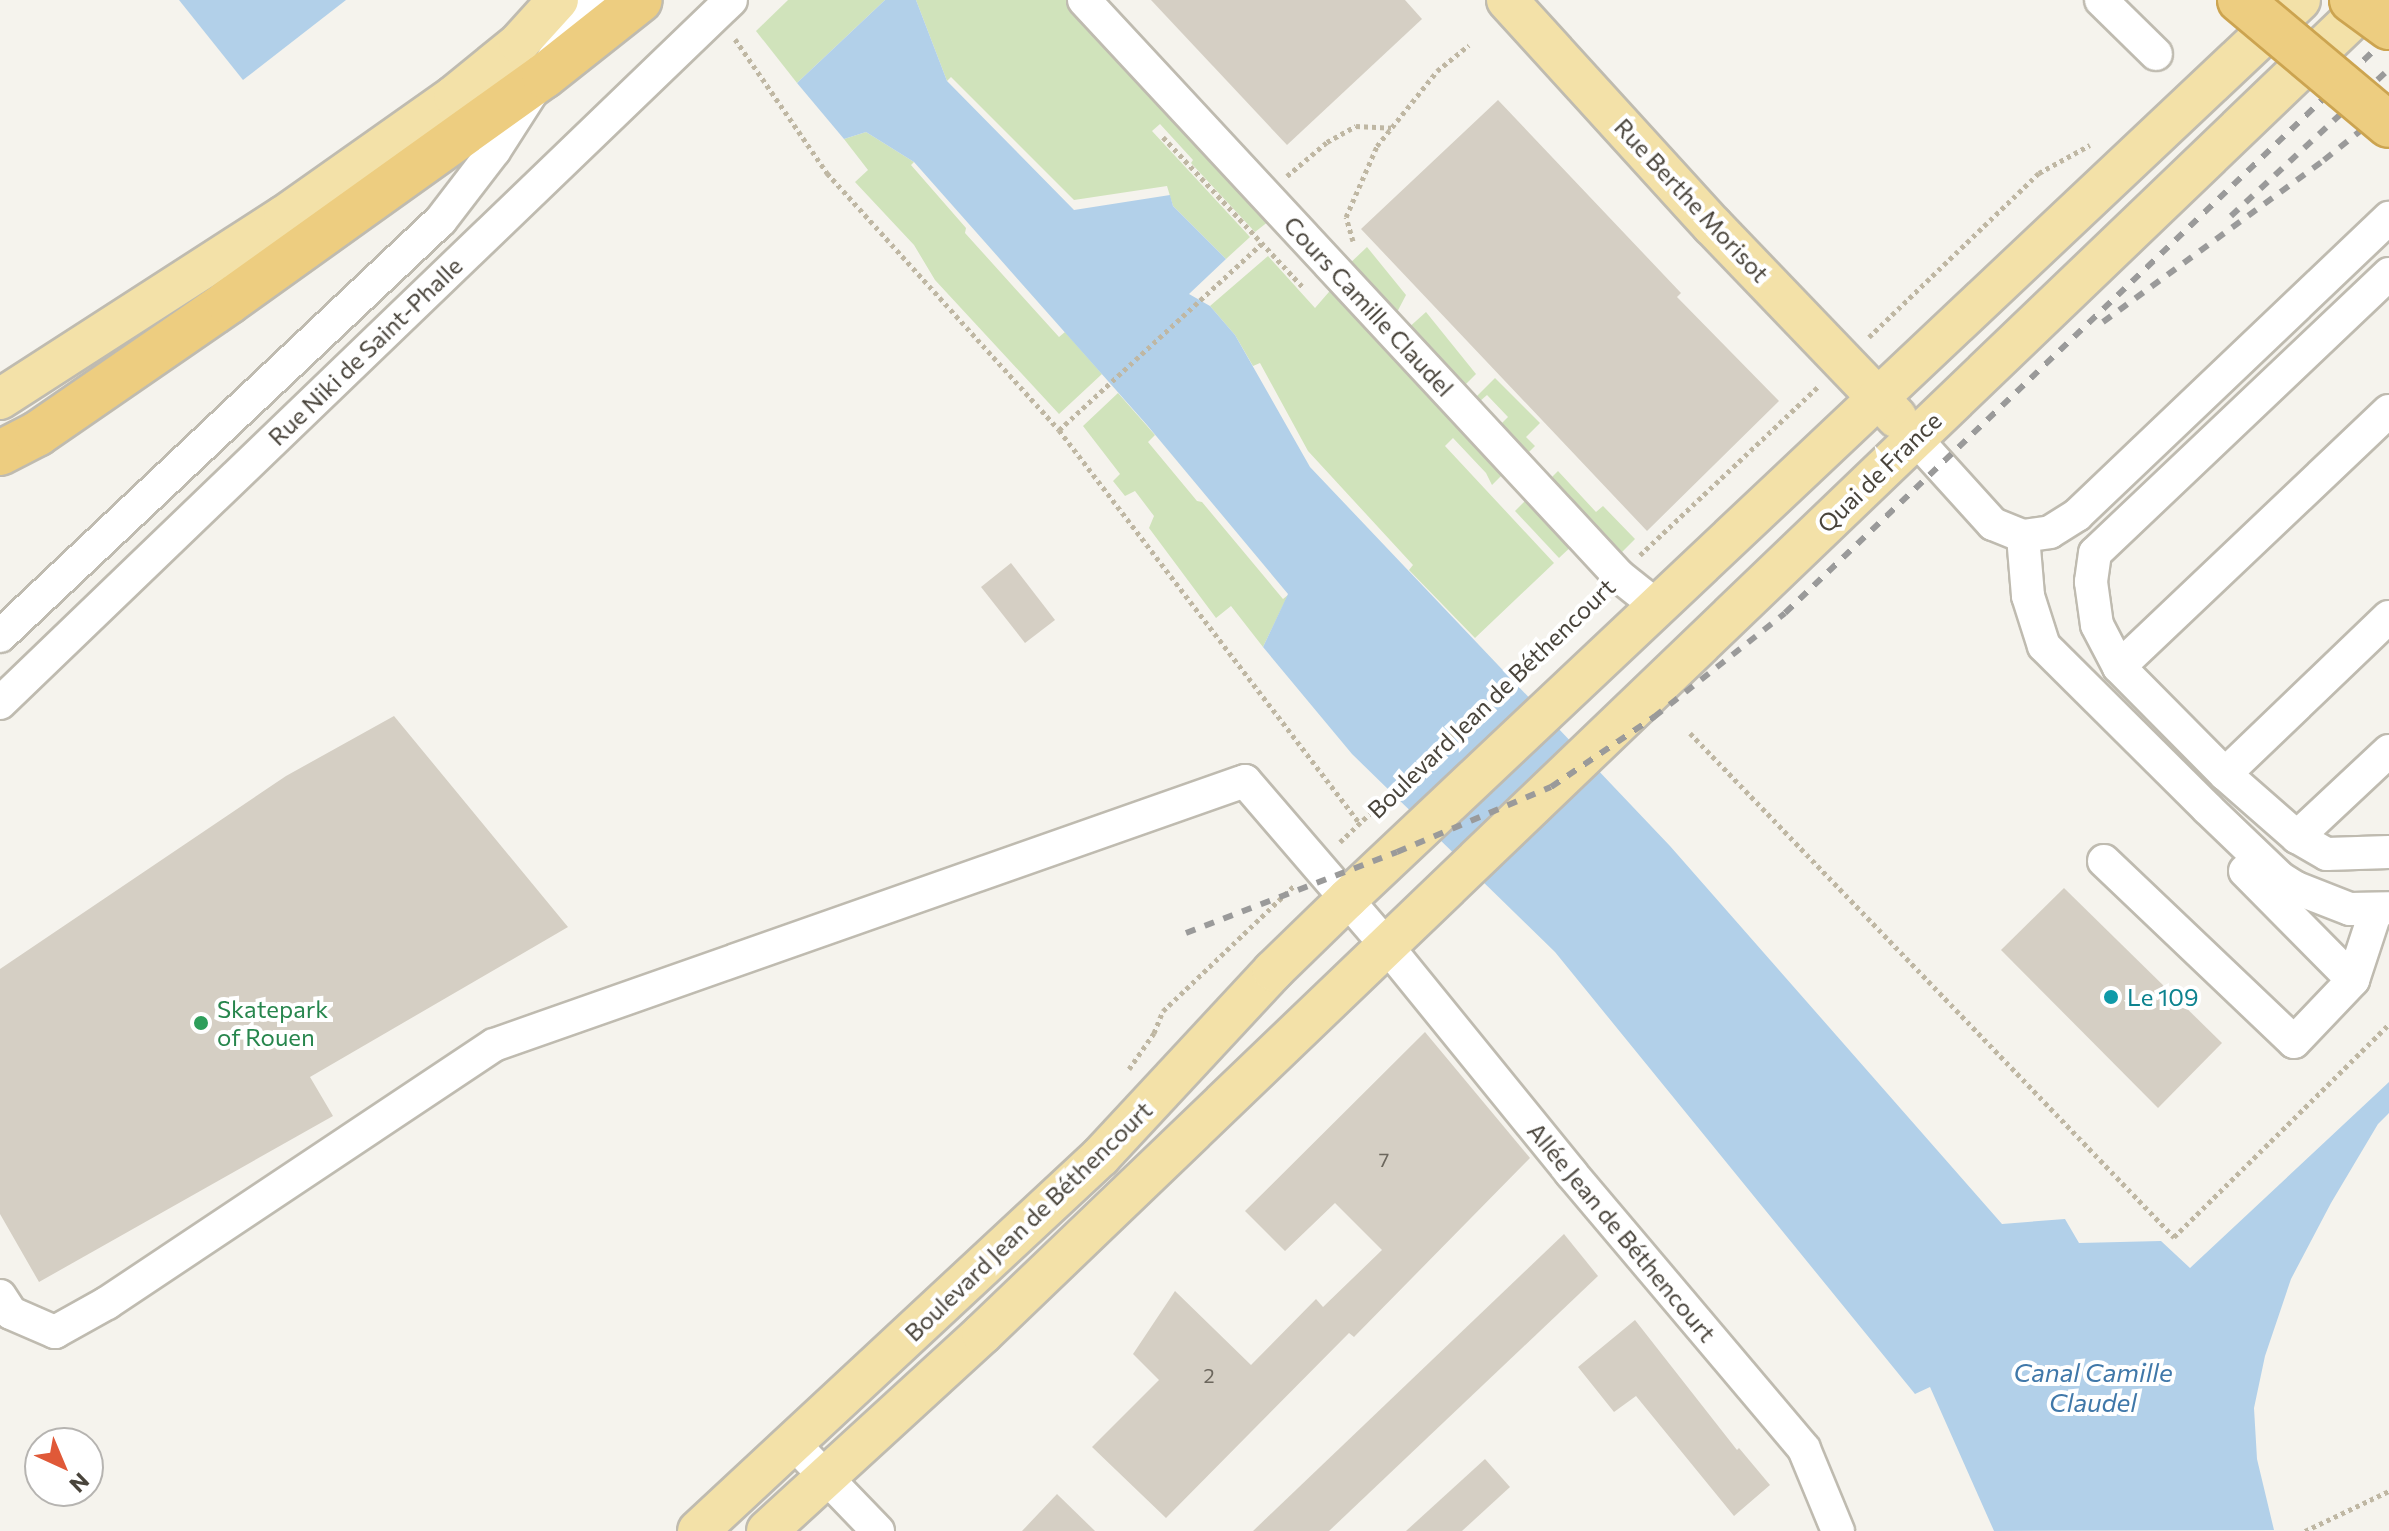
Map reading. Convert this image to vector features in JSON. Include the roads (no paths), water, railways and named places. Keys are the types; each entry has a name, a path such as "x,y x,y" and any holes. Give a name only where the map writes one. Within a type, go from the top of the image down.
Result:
{"highway":[{"path":"0,453 37,434 170,343 544,76 640,0"},
{"path":"2240,0 2389,125"},
{"path":"2352,0 2389,27"}],"main road":[{"path":"0,399 284,216 442,104 519,43 557,0"},
{"name":"Rue Berthe Morisot","path":"1507,0 1713,226 1915,438"},
{"path":"1347,899 2300,0"},
{"name":"Quai de France","path":"1386,945 2372,0"},
{"name":"Boulevard Jean de Béthencourt","path":"698,1531 1101,1156 1273,971 1347,899"},
{"name":"Boulevard Jean de Béthencourt","path":"767,1531 982,1334 1386,945"}],"street":[{"name":"Rue Niki de Saint-Phalle","path":"0,636 441,220 494,151 591,0"},
{"name":"Rue Niki de Saint-Phalle","path":"0,703 731,0"},
{"name":"Cours Camille Claudel","path":"1084,0 1619,576 1658,607"},
{"path":"2101,0 2156,54"},
{"path":"1915,438 1993,524 2023,536 2050,532 2077,515 2389,218"},
{"path":"2389,274 2095,553 2092,606 2097,625 2119,667 2225,774 2297,837 2327,854 2389,852"},
{"path":"2119,667 2389,411"},
{"path":"2023,536 2028,596 2044,646 2280,878 2334,905 2382,909 2353,980 2294,1042 2104,861"},
{"path":"2225,774 2389,617"},
{"path":"2034,622 2027,647 2035,659 2353,980"},
{"path":"2297,837 2389,751"},
{"name":"Allée Jean de Béthencourt","path":"0,1296 11,1313 55,1332 107,1303 494,1045 1245,781 1386,945 1579,1182 1804,1449 1838,1531"},
{"path":"794,1444 878,1531"}],"water":[{"path":"179,0 346,0 243,80"},
{"name":"Canal Camille Claudel","path":"885,0 916,0 947,81 1074,210 1170,195 1173,206 1226,259 1189,294 1210,306 1235,335 1310,467 1670,846 2002,1224 2065,1219 2079,1243 2161,1241 2190,1268 2389,1082 2389,1113 2378,1124 2331,1203 2291,1279 2265,1356 2254,1408 2257,1459 2274,1530 1994,1531 1930,1387 1915,1394 1555,952 1352,754 1263,647 1288,594 1147,425 914,162 866,132 844,139 797,83"}],"railway":[{"path":"1186,933 1397,852 1551,787 1654,717 1785,613 2389,36"},
{"path":"2231,216 2389,69"},
{"path":"2103,322 2324,160 2389,108"}],"place":[{"name":"Le 109","path":"2111,997"},
{"name":"Skatepark of Rouen","path":"201,1023"}]}
